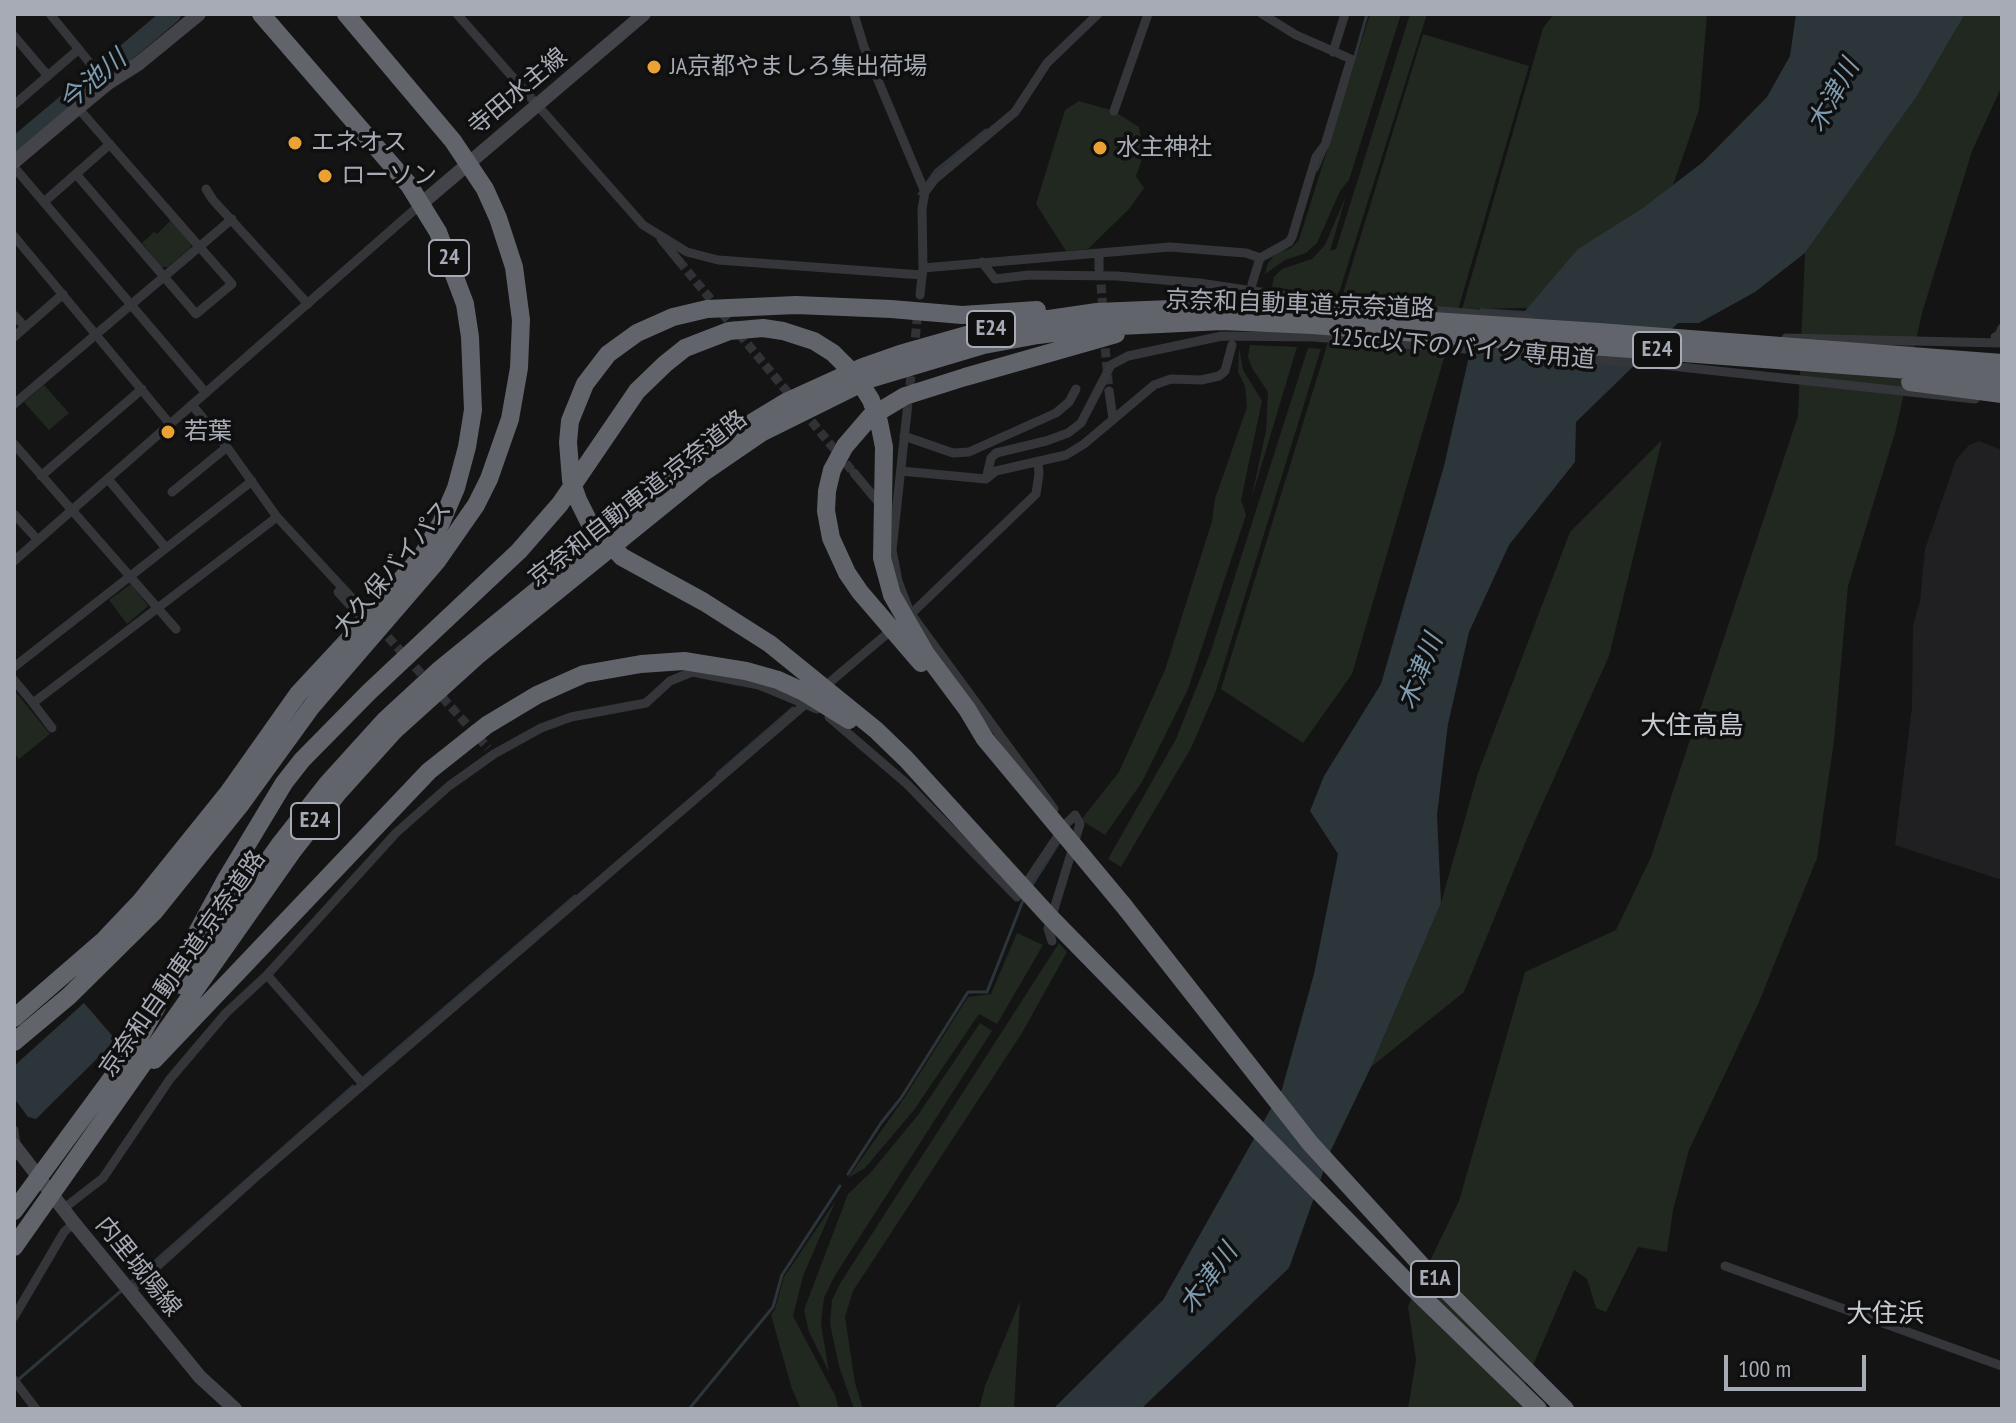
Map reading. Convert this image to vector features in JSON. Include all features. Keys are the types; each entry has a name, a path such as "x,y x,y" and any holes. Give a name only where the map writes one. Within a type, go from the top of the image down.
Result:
{"highway":[{"name":"大久保バイパス","path":"14,1018 104,940 141,901 228,793 298,694 364,616 423,554 441,523 463,461 473,410 470,337 465,304 438,232 378,147 261,14"},
{"name":"大久保バイパス","path":"14,1042 116,952 186,876 312,706 437,561 476,505 489,479 510,419 519,368 521,320 514,267 492,204 470,163 346,14"},
{"path":"1009,869 906,759 822,684 736,622 622,557 596,531 578,500 571,480 568,442 576,403 608,354 637,333 673,317 707,309 796,305 962,315 1098,304 1160,308"},
{"name":"京奈和自動車道;京奈道路","path":"14,1211 280,844 357,749 438,671 699,466 786,402 863,367 981,331 1035,321 1097,312 1220,307 1706,355 2002,377"},
{"name":"京奈和自動車道;京奈道路","path":"699,466 793,415 870,379 904,367 984,345 1099,327 1222,328 1314,318 1789,346 2002,363"},
{"path":"985,739 847,573 831,538 826,511 832,470 845,446 870,417 921,390 1118,334 1222,328"},
{"path":"133,1050 225,881 284,783 302,760 369,692 519,551 560,504 637,391 685,348 710,337 746,329 783,331 814,341 833,353 856,376 871,400 879,422 885,461 882,558 892,595 926,654 985,739"},
{"path":"1789,346 2000,344"},
{"path":"1706,355 2002,394"},
{"name":"京奈和自動車道;京奈道路","path":"16,1246 292,852 367,759 447,681 632,519"},
{"path":"128,1084 172,1044 275,930 429,771 487,725 537,695 584,674 641,664 684,661 746,671 804,692 862,729 912,771 1009,869"},
{"name":"E1A","path":"985,739 1124,906 1310,1143 1423,1267 1565,1409"},
{"name":"E1A","path":"1009,869 1050,917 1409,1284 1538,1409"}],"main road":[{"path":"14,164 108,83 138,64 199,14"},
{"name":"寺田水主線","path":"421,204 644,14"},
{"name":"内里城陽線","path":"17,1154 200,1377 235,1409"}],"street":[{"path":"50,14 103,79"},
{"path":"457,14 643,225 687,252 718,260 923,272 982,262 1170,247 1246,253 1260,258"},
{"path":"854,14 864,47 925,192"},
{"path":"920,295 925,192 935,179 1015,112 1047,63 1098,14"},
{"path":"1114,111 1148,14"},
{"path":"1252,284 1260,258 1289,242 1292,237 1351,59 1296,35 1262,14"},
{"path":"1333,52 1344,14"},
{"path":"14,36 48,76"},
{"path":"14,104 79,49"},
{"path":"76,174 196,314 232,284 78,108"},
{"path":"44,202 110,144"},
{"path":"14,164 206,393"},
{"path":"206,189 308,304"},
{"path":"14,561 421,204"},
{"path":"14,404 232,219"},
{"path":"657,234 679,261"},
{"path":"14,236 170,424"},
{"path":"1099,254 1099,269"},
{"name":"125cc以下のバイク専用道","path":"982,262 995,279 1029,275 1117,276 1199,283 1328,302 1763,337 2000,344"},
{"path":"14,337 63,294"},
{"path":"14,315 25,327"},
{"name":"125cc以下のバイク専用道","path":"986,479 991,458 996,453 1057,437 1081,423 1111,365 1128,356 1222,328 1637,363 2002,401"},
{"path":"2000,344 2002,328"},
{"path":"901,471 986,479 996,471 1066,455 1154,385 1171,379 1201,380 1219,376 1225,371 1232,345"},
{"path":"41,476 142,389"},
{"path":"904,436 953,453 969,452 1056,413 1069,402 1076,389"},
{"path":"1109,391 1113,419"},
{"path":"192,405 227,447 277,517 325,570 325,579 364,616"},
{"path":"907,412 892,550 898,581 911,614 1066,824"},
{"path":"14,444 176,629"},
{"path":"172,492 227,447"},
{"path":"129,1292 363,1084 911,614 1036,494 1038,461"},
{"path":"854,473 895,522"},
{"path":"108,479 166,548"},
{"path":"14,667 252,481"},
{"path":"14,514 38,540"},
{"path":"33,703 156,606 277,517"},
{"path":"63,1209 103,1178 170,1079 226,1013 267,975 396,833 449,786 491,751 571,717 646,703 670,681 692,672 759,685 822,711 886,764 1017,897 1075,815 1080,824 1048,929 1052,941"},
{"path":"14,680 52,728"},
{"path":"267,975 363,1084"},
{"path":"14,1130 17,1154"},
{"path":"14,1317 64,1232 74,1223"},
{"path":"1725,1266 2002,1366"},
{"path":"14,1380 36,1409"}],"shaded area":[{"path":"1370,14 1401,14 1349,180 1340,191 1317,243 1306,253 1285,260 1265,274 1268,263 1276,253 1291,248 1299,240"},
{"path":"1410,14 1427,14 1338,296 1272,287 1274,277 1282,269 1312,259 1325,245 1346,196 1330,251 1336,249"},
{"path":"1554,14 1707,14 1699,110 1673,185 1528,308 1462,309 1543,28"},
{"path":"1965,14 2002,14 2002,86 1972,151 1922,313 1895,433 1848,586 1834,741 1817,858 1759,1002 1689,1150 1673,1210 1667,1252 1638,1247 1606,1312 1596,1308 1587,1279 1574,1270 1519,1398 1544,1409 1408,1409 1416,1360 1408,1306 1459,1201 1525,972 1616,930 1651,857 1798,416 1805,253 1917,96"},
{"path":"1423,34 1529,66 1352,674 1303,743 1221,689"},
{"path":"1079,101 1114,111 1139,127 1144,154 1136,176 1144,188 1129,209 1088,249 1066,251 1036,204 1065,110"},
{"path":"171,220 192,243 168,267 161,267 142,243"},
{"path":"1250,345 1297,347 1251,500 1266,431 1268,392 1252,368 1248,357"},
{"path":"1239,348 1243,370 1262,401 1241,500 1246,515 1188,689 1142,782 1105,835 1081,820 1119,772 1165,670 1212,521 1215,499 1247,407 1245,386 1238,372"},
{"path":"1308,348 1321,349 1215,693 1191,748 1121,867 1108,859 1176,739 1211,651"},
{"path":"44,385 69,413 49,430 24,402"},
{"path":"1662,440 1609,656 1528,836 1464,992 1371,1067 1441,903 1478,773 1570,532"},
{"path":"1979,441 2002,450 2002,880 1895,845 1912,707 1913,625 1920,601 1925,549 1956,460 1968,446"},
{"path":"131,584 148,606 127,624 109,600"},
{"path":"14,690 50,734 19,759 14,753"},
{"path":"1017,933 1043,945 997,1024 979,1014 914,1110 865,1168 848,1178 905,1097 968,997 991,994"},
{"path":"1059,943 1067,952 1022,1033 853,1291 845,1317 855,1383 863,1409 854,1409 839,1366 830,1324 832,1300"},
{"path":"980,1023 992,1031 834,1277 824,1298 821,1324 829,1372 809,1332 804,1310 848,1194 872,1171 918,1115"},
{"path":"836,1200 803,1276 793,1316 835,1395 839,1409 801,1409 792,1389 771,1315 784,1277"},
{"path":"1020,1301 1014,1409 979,1409 985,1386"}],"water":[{"name":"木津川","path":"1796,14 1965,14 1917,96 1805,253 1755,292 1699,323 1678,323 1576,422 1575,462 1509,545 1469,632 1448,724 1437,815 1441,903 1371,1067 1331,1150 1289,1268 1141,1409 1053,1409 1163,1300 1282,1089 1314,974 1338,854 1310,811 1324,776 1381,684 1444,466 1480,308 1525,311 1578,249 1643,208 1703,162 1767,97 1790,56"},
{"path":"84,1003 116,1040 36,1119 28,1117 14,1098 14,1066"}],"waterway":[{"name":"今池川","path":"14,147 172,14"},
{"path":"1354,60 1367,14"},
{"path":"919,194 935,171 986,130"},
{"path":"1317,170 1325,151"},
{"path":"717,774 793,708"},
{"path":"1032,885 1060,841"},
{"path":"362,1079 575,896"},
{"path":"848,1174 901,1098 968,992 987,992 1024,898"},
{"path":"131,1282 353,1086"},
{"path":"689,1409 773,1307 782,1275 840,1186"},
{"path":"18,1380 121,1291"}],"tunnel":[{"path":"679,261 794,400"},
{"path":"1100,271 1103,312"},
{"path":"914,351 918,310"},
{"path":"1104,335 1109,391"},
{"path":"907,412 912,366"},
{"path":"803,411 854,473"},
{"path":"379,627 488,748"}],"place":[{"name":"JA京都やましろ集出荷場","path":"654,67"},
{"name":"エネオス","path":"295,143"},
{"name":"水主神社","path":"1100,148"},
{"name":"ローソン","path":"325,176"},
{"name":"若葉","path":"168,432"}],"district":[{"name":"大住高島","path":"1692,727"},
{"name":"大住浜","path":"1885,1315"}]}
